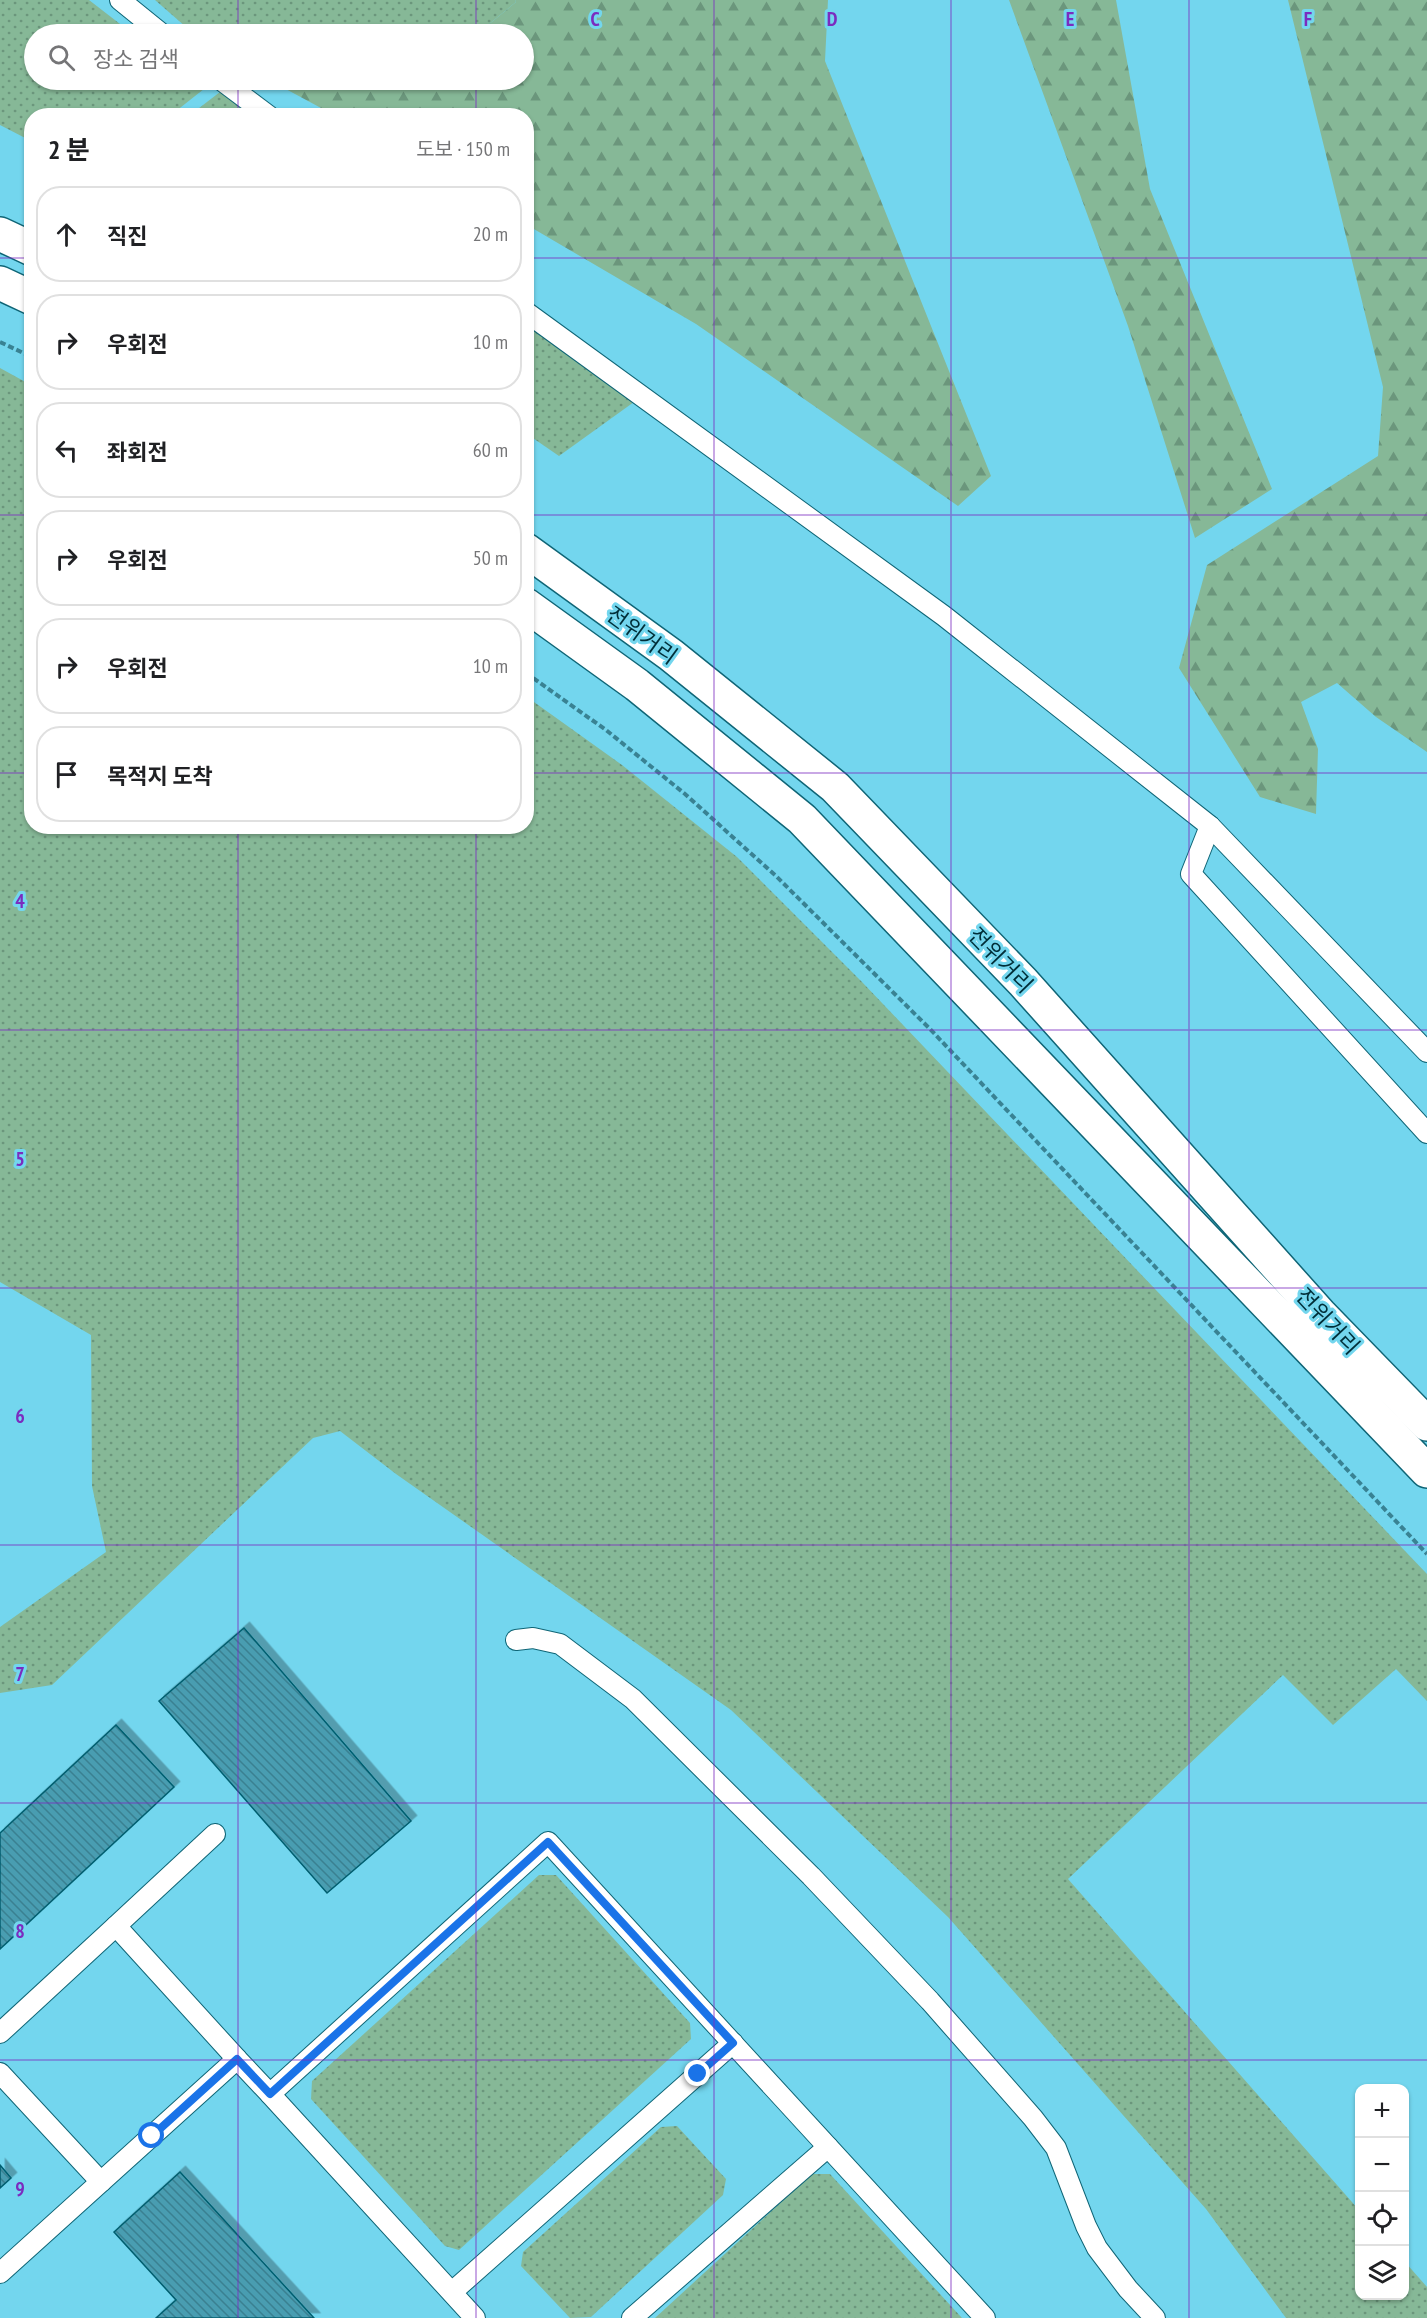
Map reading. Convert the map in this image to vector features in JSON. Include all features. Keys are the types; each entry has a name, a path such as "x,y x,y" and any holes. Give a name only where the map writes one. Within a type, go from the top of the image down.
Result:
{"main road":[{"path":"0,234 24,245"},
{"path":"0,283 24,294"},
{"name":"전위거리","path":"534,556 671,655 835,787 1023,982 1320,1314 1427,1424"},
{"name":"전위거리","path":"534,611 637,685 802,819 1427,1471"}],"lane":[{"path":"120,0 150,24"},
{"path":"234,90 258,108"},
{"path":"534,318 944,616 1210,826 1427,1052"},
{"path":"1210,826 1191,874 1427,1133"},
{"path":"516,1640 533,1638 560,1644 633,1699 811,1876 930,2001 1033,2118 1056,2148 1086,2226 1097,2248 1128,2289 1155,2318"},
{"path":"0,2033 215,1834"},
{"path":"270,2094 548,1842 985,2318"},
{"path":"116,1926 475,2318"},
{"path":"452,2292 733,2043"},
{"path":"0,2273 237,2059"},
{"path":"0,2073 101,2182"},
{"path":"632,2318 828,2147"}],"path":[{"path":"0,342 24,353"},
{"path":"534,679 606,730 685,794 776,876 930,1029 1427,1554"}],"green space":[{"path":"0,0 89,0 120,24 24,24 24,90 203,90 180,108 24,108 24,137 0,125"},
{"path":"155,0 515,0 516,2 489,24 183,24"},
{"path":"515,0 828,0 825,61 991,476 958,506 696,324 534,229 534,108 321,108 288,90 534,90 534,24 489,24 516,2"},
{"path":"1009,0 1116,0 1150,189 1272,489 1195,538 1128,326"},
{"path":"1288,0 1427,0 1427,752 1376,717 1337,683 1301,702 1318,749 1316,814 1260,797 1179,668 1207,565 1378,456 1383,387"},
{"path":"220,92 242,108 199,108"},
{"path":"534,328 634,402 559,456 534,439"},
{"path":"0,368 24,381 24,834 534,834 534,702 622,765 737,857 862,982 1427,1574 1427,1701 1396,1669 1333,1725 1283,1675 1068,1879 1355,2205 1355,2300 1409,2300 1409,2267 1427,2287 1427,2318 1286,2318 1206,2209 948,1917 731,1710 396,1474 340,1431 313,1438 52,1685 0,1693 0,1627 106,1552 92,1486 91,1335 0,1282"},
{"path":"539,1875 556,1875 690,2023 691,2039 459,2250 445,2246 311,2099 312,2081"},
{"path":"677,2126 726,2179 723,2195 591,2317 570,2318 521,2266 523,2252 661,2127"},
{"path":"812,2174 830,2174 962,2318 655,2318"}],"building":[{"path":"244,1628 411,1821 327,1893 159,1701"},
{"path":"116,1725 174,1787 0,1949 0,1833"},
{"path":"0,2165 11,2178 0,2188"},
{"path":"180,2172 314,2318 156,2318 176,2300 114,2232"}],"route":[{"path":"152,2136 237,2059 270,2094 548,1842 733,2043 698,2074"}]}
